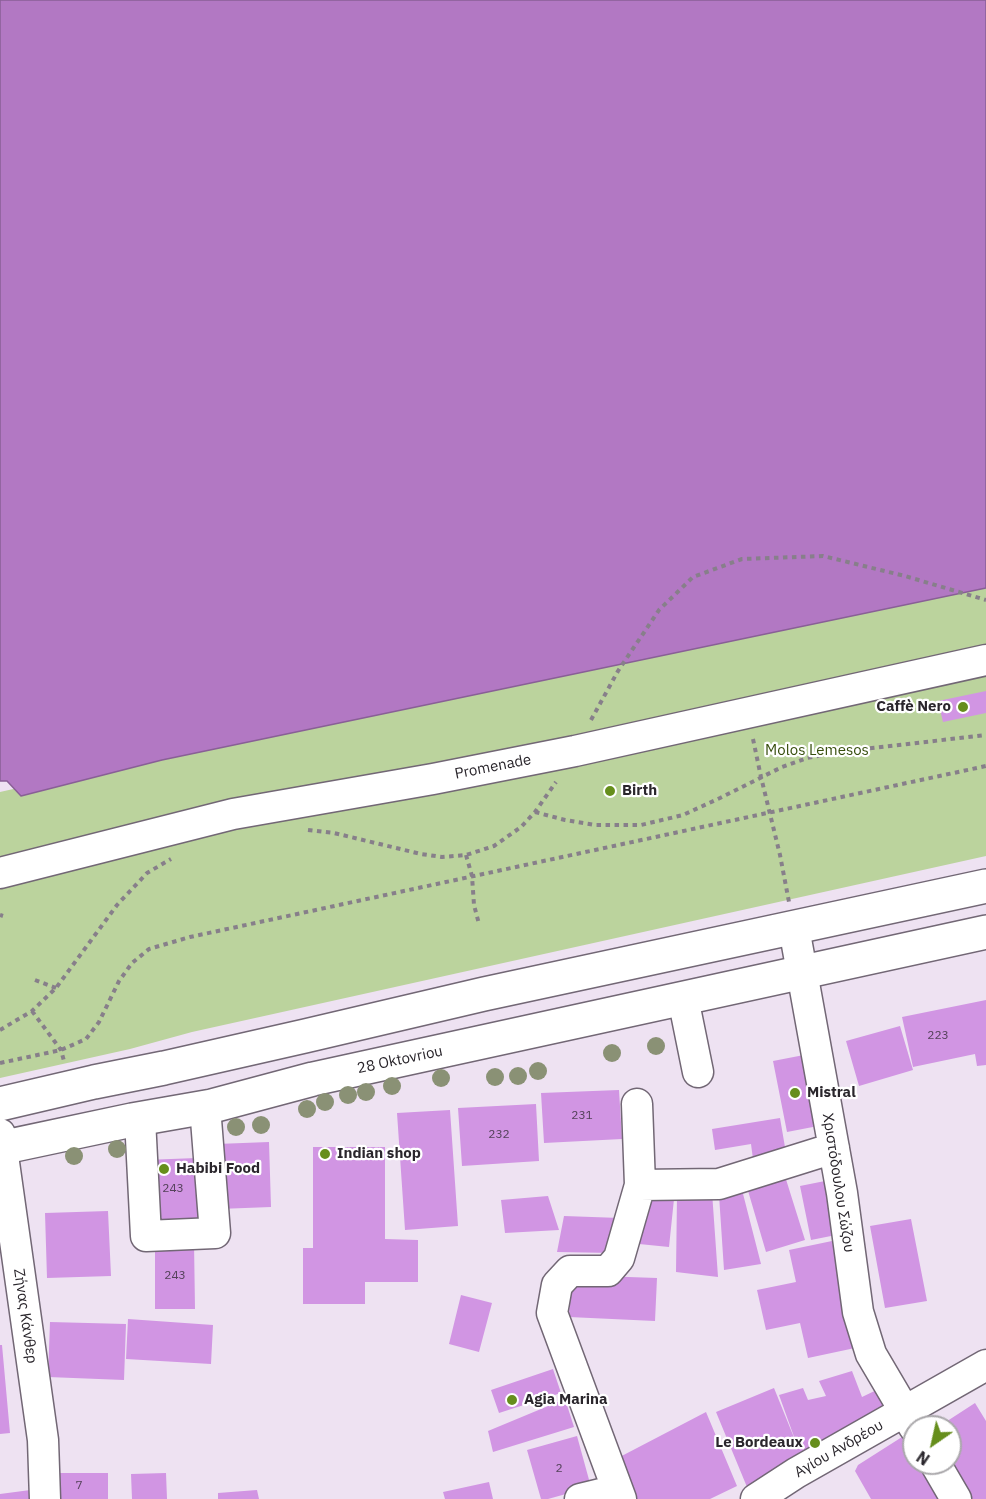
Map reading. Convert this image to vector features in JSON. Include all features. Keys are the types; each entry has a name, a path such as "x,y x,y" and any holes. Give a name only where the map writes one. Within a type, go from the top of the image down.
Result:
{"main road":[{"path":"0,1104 484,994 986,886"},
{"name":"28 Oktovriou","path":"1,1143 205,1107 313,1079 986,932"}],"street":[{"name":"Promenade","path":"0,873 232,814 433,779 575,751 986,660"},
{"name":"Χριστόδουλου Σώζου","path":"794,928 842,1193 858,1312 872,1354 908,1415"},
{"path":"683,998 698,1072"},
{"path":"580,1499 619,1494 552,1313 557,1285 570,1271 608,1271 619,1258 640,1185 637,1104"},
{"path":"140,1119 146,1236 215,1233 205,1107"},
{"name":"Ζήνας Κάνθερ","path":"1,1143 43,1440 45,1499"},
{"path":"640,1185 719,1184 834,1148"},
{"name":"Αγίου Ανδρέου","path":"916,1415 986,1365"},
{"name":"Αγίου Ανδρέου","path":"768,1495 902,1423"},
{"path":"942,1475 956,1499"}],"path":[{"path":"299,829 334,833 442,857 466,855 494,846 521,827 535,812 575,751 618,671 659,610 693,577 742,559 823,556 905,576 986,600"},
{"path":"748,712 760,777 780,855 794,928"},
{"path":"535,812 595,825 641,825 682,815 760,777 807,758 986,735"},
{"path":"0,1063 61,1050 86,1038 99,1022 119,981 132,963 149,949 190,937 986,766"},
{"path":"466,855 472,876 474,905 479,924"},
{"path":"0,1030 32,1011 56,988 117,905 147,873 177,856"},
{"path":"35,980 56,988"},
{"path":"32,1011 61,1050 66,1069"}],"green space":[{"name":"Molos Lemesos","path":"986,572 986,856 192,1032 130,1049 0,1078 0,792"}],"shaded area":[{"path":"0,0 986,0 986,588 162,760 21,796 7,781 0,781"}],"building":[{"name":"Caffè Nero","path":"986,691 986,713 943,722 938,701"},
{"path":"986,1000 986,1065 977,1066 975,1054 913,1067 902,1017"},
{"path":"900,1026 913,1070 859,1086 846,1041"},
{"name":"Mistral","path":"804,1055 818,1126 787,1132 773,1061"},
{"path":"619,1090 622,1139 544,1143 541,1093"},
{"path":"536,1104 539,1161 462,1166 458,1108"},
{"path":"450,1110 458,1226 405,1230 397,1113"},
{"path":"780,1118 786,1153 753,1159 751,1144 715,1150 712,1129"},
{"path":"269,1142 271,1207 219,1209 217,1144"},
{"path":"313,1147 385,1147 385,1239 418,1240 418,1282 365,1282 365,1304 303,1304 303,1248 313,1248"},
{"path":"197,1158 200,1218 148,1220 145,1160"},
{"path":"784,1173 805,1240 766,1252 746,1184"},
{"path":"830,1180 841,1234 811,1240 800,1186"},
{"path":"741,1186 761,1264 724,1270 719,1195"},
{"path":"712,1192 718,1277 676,1272 677,1196"},
{"path":"548,1196 559,1230 505,1233 501,1200"},
{"path":"644,1196 674,1199 669,1247 639,1244"},
{"path":"108,1211 111,1276 47,1278 45,1213"},
{"path":"564,1216 620,1218 614,1253 557,1252"},
{"path":"911,1219 927,1301 885,1308 870,1226"},
{"path":"832,1241 855,1348 808,1358 800,1323 766,1330 757,1290 796,1282 789,1250"},
{"path":"155,1242 194,1242 195,1309 155,1309"},
{"path":"571,1275 657,1278 655,1321 569,1317"},
{"path":"461,1295 492,1303 479,1352 449,1344"},
{"path":"128,1319 213,1325 211,1364 126,1359"},
{"path":"50,1322 126,1324 124,1380 48,1377"},
{"path":"0,1345 2,1345 10,1433 0,1434"},
{"path":"553,1369 561,1393 499,1413 491,1390"},
{"path":"852,1371 862,1397 887,1385 897,1403 747,1487 716,1412 774,1388 797,1445 779,1395 803,1388 808,1400 826,1396 819,1381"},
{"path":"565,1399 574,1427 493,1452 488,1431"},
{"path":"975,1403 986,1421 986,1499 970,1499 957,1475 962,1475 962,1415 956,1415"},
{"path":"706,1412 737,1486 710,1499 631,1499 614,1460"},
{"path":"577,1436 591,1487 541,1499 527,1450"},
{"path":"902,1437 902,1475 935,1475 948,1499 871,1499 855,1471 858,1465"},
{"path":"51,1473 108,1473 108,1499 51,1499"},
{"path":"166,1473 167,1499 132,1499 131,1474"},
{"path":"489,1482 493,1499 445,1499 443,1492"},
{"path":"38,1489 39,1499 0,1499 0,1494"},
{"path":"257,1490 259,1499 218,1499 218,1493"}],"place":[{"name":"Caffè Nero","path":"963,707"},
{"name":"Birth","path":"610,791"},
{"name":"Mistral","path":"795,1093"},
{"name":"Indian shop","path":"325,1154"},
{"name":"Habibi Food","path":"164,1169"},
{"name":"Agia Marina","path":"512,1400"},
{"name":"Le Bordeaux","path":"815,1443"}]}
